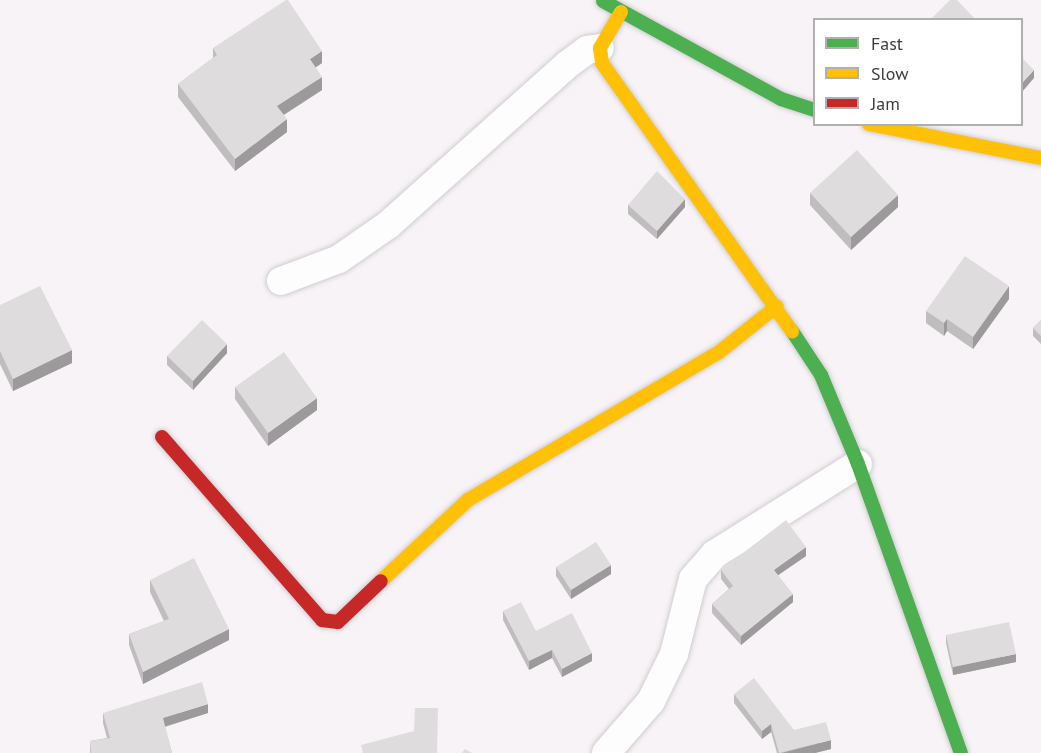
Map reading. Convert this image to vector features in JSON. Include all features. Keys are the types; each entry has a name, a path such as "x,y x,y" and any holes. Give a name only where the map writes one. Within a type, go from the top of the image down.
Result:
{"street":[{"path":"601,0 781,99 813,110"},
{"path":"600,48 621,12"},
{"path":"281,281 339,258 388,225 568,64 587,50 600,48"},
{"path":"600,48 615,86 696,189 777,306 821,375 858,464 960,753"},
{"path":"879,126 1041,158"},
{"path":"162,437 307,607 322,620 338,622 468,500 718,353 777,306"},
{"path":"606,753 651,701 674,654 693,579 715,554 858,464"}],"building":[{"path":"286,0 322,51 310,59 322,77 277,106 287,119 235,159 178,84 217,55 213,48"},
{"path":"950,0 957,0 974,18 932,18"},
{"path":"1023,59 1034,70 1023,82"},
{"path":"857,150 898,195 851,237 810,193"},
{"path":"657,171 685,199 657,231 628,205"},
{"path":"965,256 1009,286 973,337 947,319 944,323 926,311"},
{"path":"40,286 72,350 13,379 0,351 0,305"},
{"path":"202,320 227,344 193,381 167,356"},
{"path":"1041,320 1041,336 1033,328"},
{"path":"284,352 317,398 268,433 235,387"},
{"path":"786,520 806,547 774,570 793,594 741,636 712,604 733,586 721,570"},
{"path":"596,542 611,565 571,590 556,567"},
{"path":"194,558 229,629 143,672 129,634 169,619 150,580"},
{"path":"521,602 536,631 572,613 592,653 562,669 552,650 529,661 503,611"},
{"path":"1009,622 1016,654 953,667 946,635"},
{"path":"754,678 794,730 826,722 831,740 779,753 771,724 762,731 734,694"},
{"path":"202,682 208,704 163,718 172,753 91,753 90,741 110,738 103,713"},
{"path":"415,708 438,708 437,753 363,753 361,745 414,731"}],"traffic: fast":[{"path":"603,1 781,99 813,110"},
{"path":"792,331 821,375 858,464 961,753"}],"traffic: slow":[{"path":"621,12 600,48 602,63 792,331"},
{"path":"879,126 1041,158"},
{"path":"381,581 468,500 718,353 777,306"}],"traffic: jam":[{"path":"162,437 322,620 338,622 381,581"}]}
